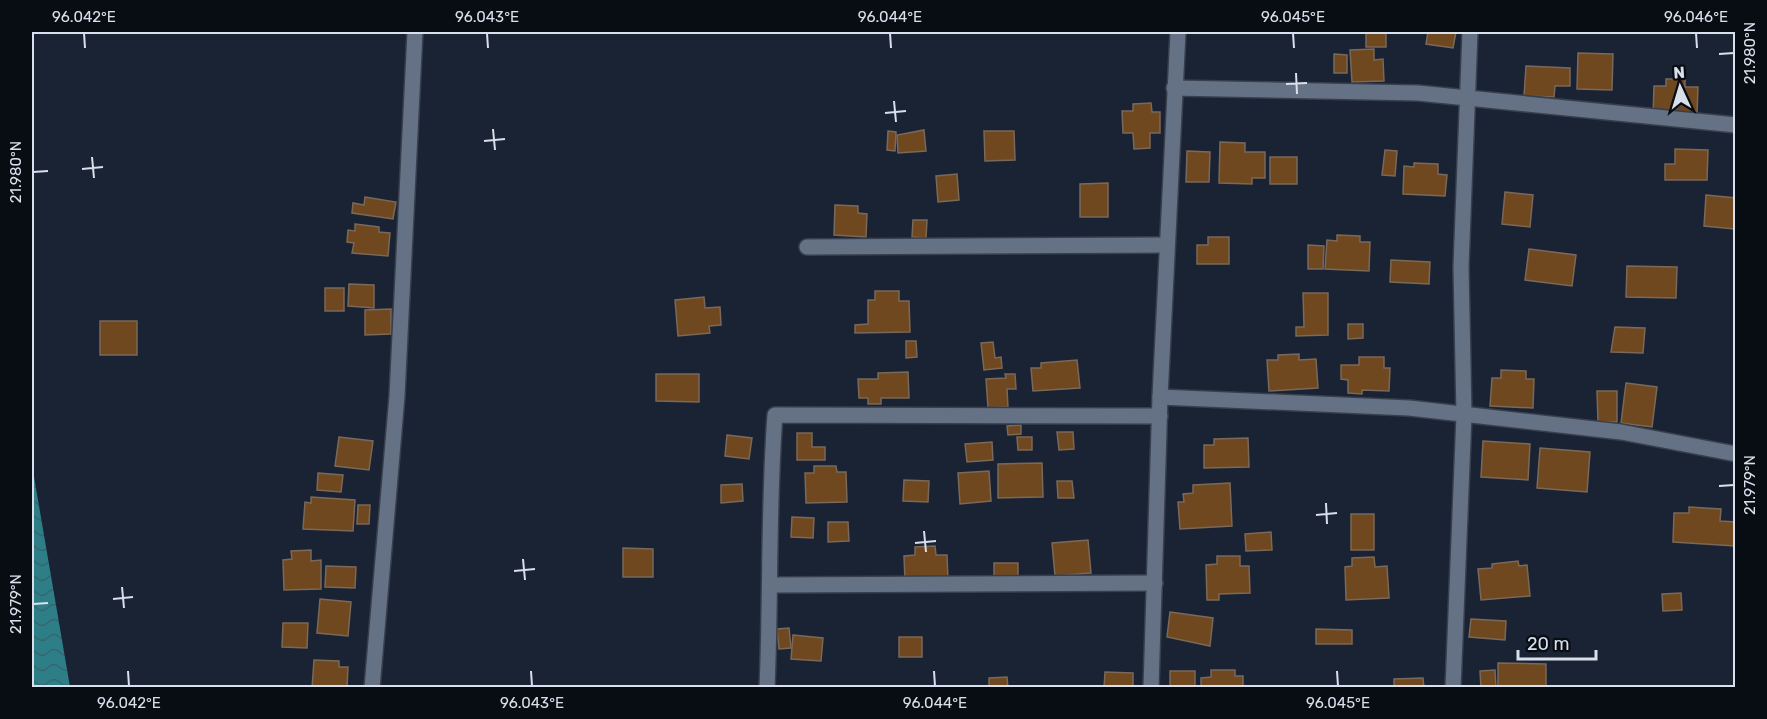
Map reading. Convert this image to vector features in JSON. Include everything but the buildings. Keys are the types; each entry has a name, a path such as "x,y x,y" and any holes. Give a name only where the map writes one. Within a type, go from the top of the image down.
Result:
{"street":[{"path":"372,687 398,396 415,32"},
{"path":"1151,687 1160,398 1178,32"},
{"path":"1454,687 1464,415 1461,267 1470,32"},
{"path":"1174,88 1418,93 1736,125"},
{"path":"807,247 1167,245"},
{"path":"1160,398 1409,408 1621,432 1736,454"},
{"path":"767,687 771,585 769,489 775,415 1160,416"},
{"path":"771,585 1155,583"}],"water":[{"path":"32,465 70,687 32,687"}]}
